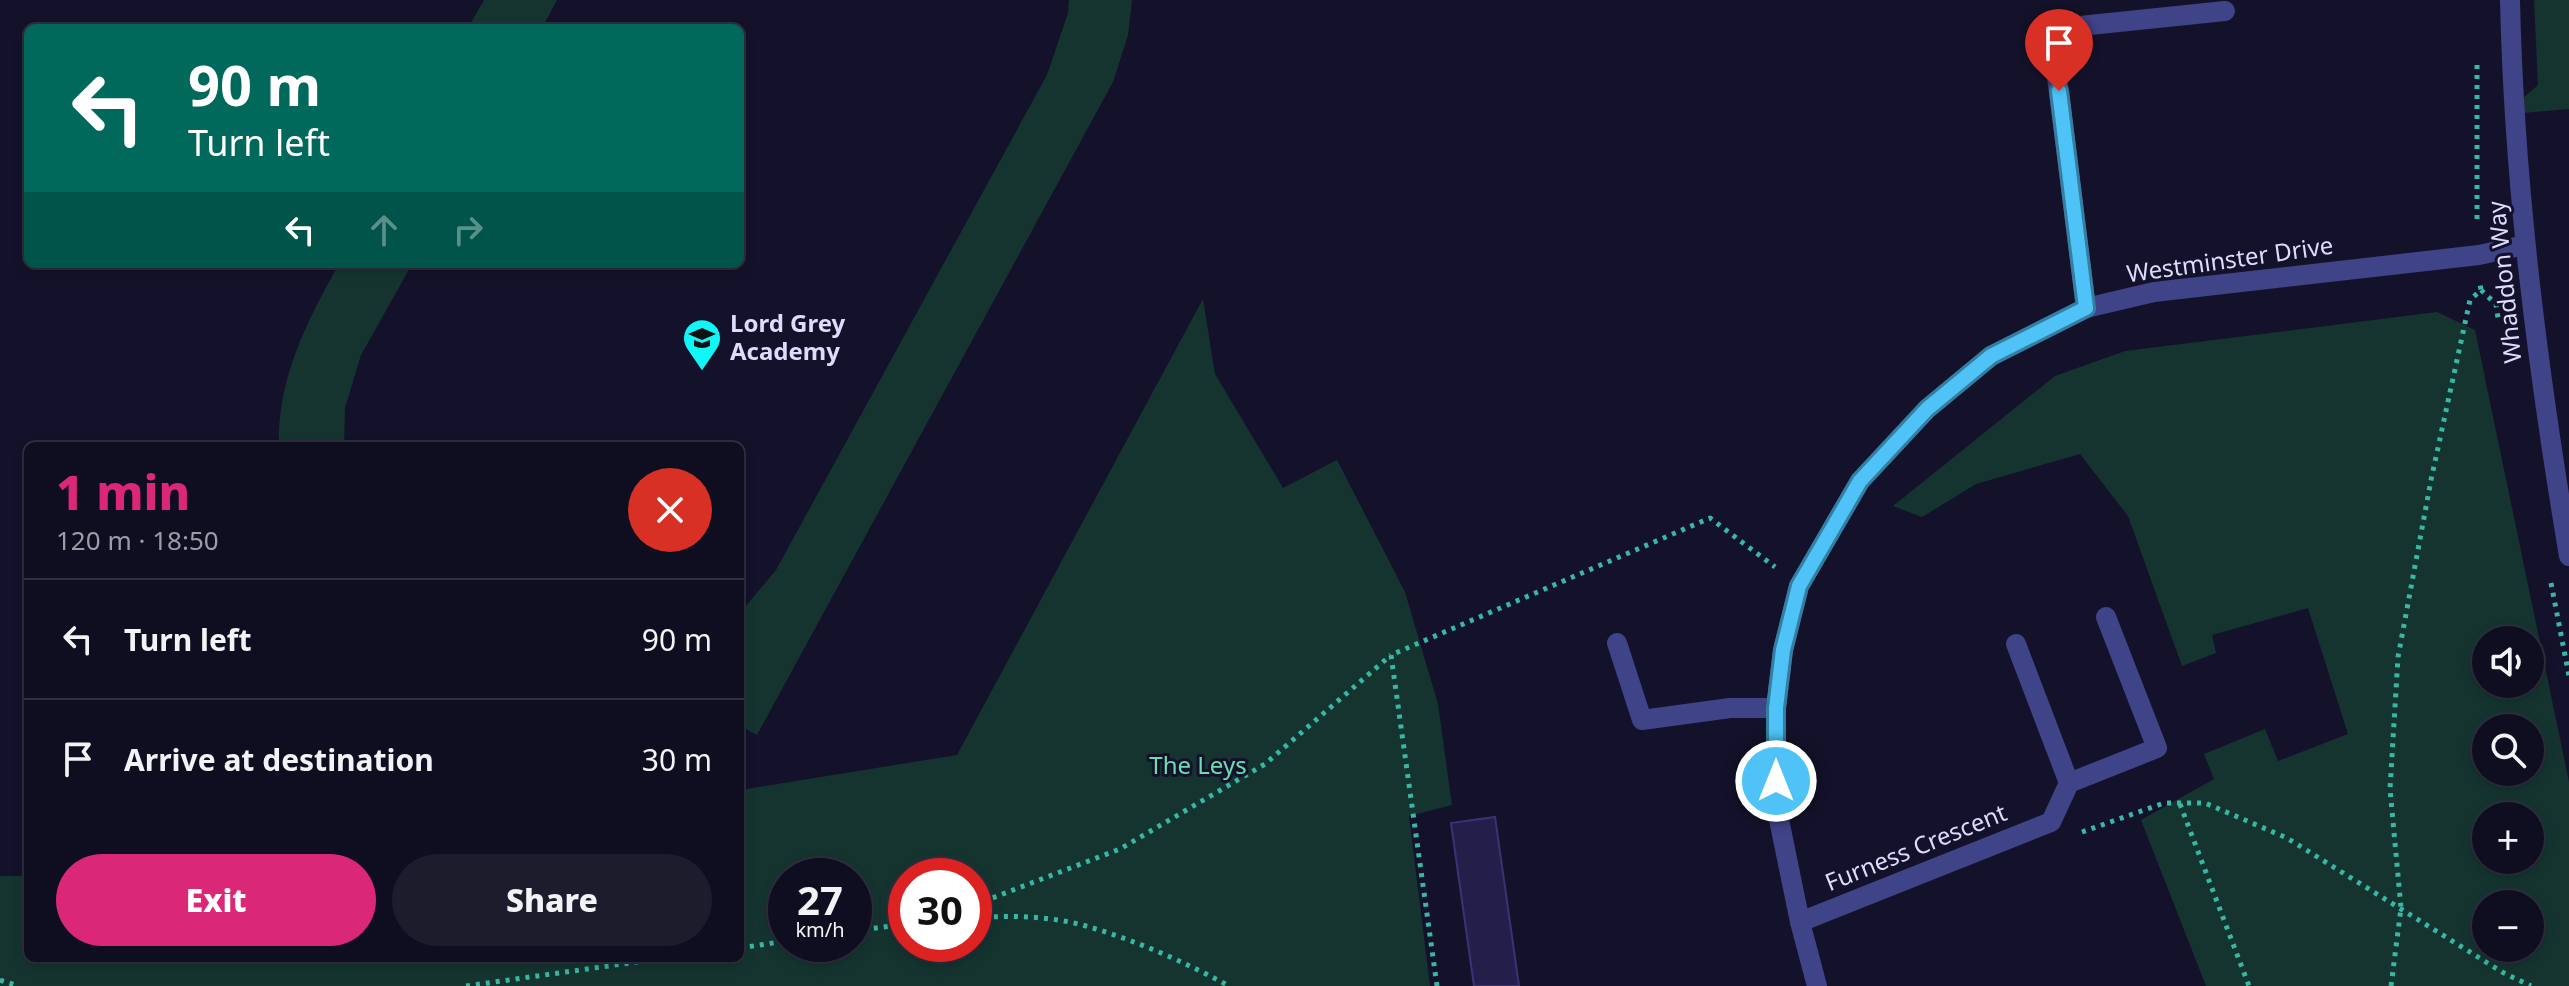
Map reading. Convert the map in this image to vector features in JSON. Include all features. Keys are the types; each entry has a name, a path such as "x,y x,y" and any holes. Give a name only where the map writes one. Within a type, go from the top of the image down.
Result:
{"street":[{"name":"Whaddon Way","path":"2510,0 2525,245 2551,452 2569,556"},
{"path":"2086,308 2051,29 2225,11"},
{"name":"Westminster Drive","path":"1817,986 1800,922 1776,805 1776,708 1783,650 1799,586 1860,481 1927,409 1991,356 2086,308 2154,292 2479,255 2525,245"},
{"path":"2051,822 2069,783 2157,748 2106,617"},
{"path":"1617,643 1642,720 1730,708 1776,708"},
{"path":"2016,644 2069,783"},
{"name":"Furness Crescent","path":"1800,922 2051,822"}],"path":[{"path":"2391,986 2401,908 2390,789 2398,657 2431,480 2470,300 2481,290 2476,182 2477,57"},
{"path":"992,898 1120,849 1265,764 1391,655 1710,518 1799,586"},
{"path":"1391,655 1437,986"},
{"path":"2051,822 2059,841 2164,803 2205,803 2287,838 2502,972 2531,986"},
{"path":"2180,804 2249,986"},
{"path":"992,916 1009,915 1084,925 1196,968 1229,986"},
{"path":"744,947 768,944"},
{"path":"466,986 637,962"},
{"path":"0,980 18,986"}],"green space":[{"path":"484,0 557,0 544,24 470,24"},
{"path":"1069,0 1132,0 1128,35 1113,82 757,735 744,728 744,608 776,570 1047,75 1068,13"},
{"path":"2534,0 2569,0 2569,109 2523,113 2522,99 2538,85"},
{"path":"337,268 410,268 361,355 345,408 344,442 279,442 283,397 289,374 316,307"},
{"name":"The Leys","path":"1203,299 1215,374 1283,488 1337,460 1405,592 1438,704 1452,805 1409,816 1430,986 0,986 0,876 24,876 24,962 744,962 744,789 957,755"},
{"path":"2437,312 2475,330 2537,626 2472,626 2472,698 2544,698 2544,662 2569,782 2569,986 2206,986 2141,820 2214,779 2204,754 2265,729 2278,761 2348,734 2308,608 2212,635 2216,653 2182,666 2128,516 2080,454 1976,484 1922,517 1893,506 2055,376 2125,351"}],"building":[{"path":"1495,817 1519,986 1474,986 1451,823"}],"place":[{"name":"Lord Grey Academy","path":"702,372"}],"route":[{"path":"1776,781 1776,708 1783,650 1799,586 1860,481 1927,409 1991,356 2086,308 2059,91"}]}
